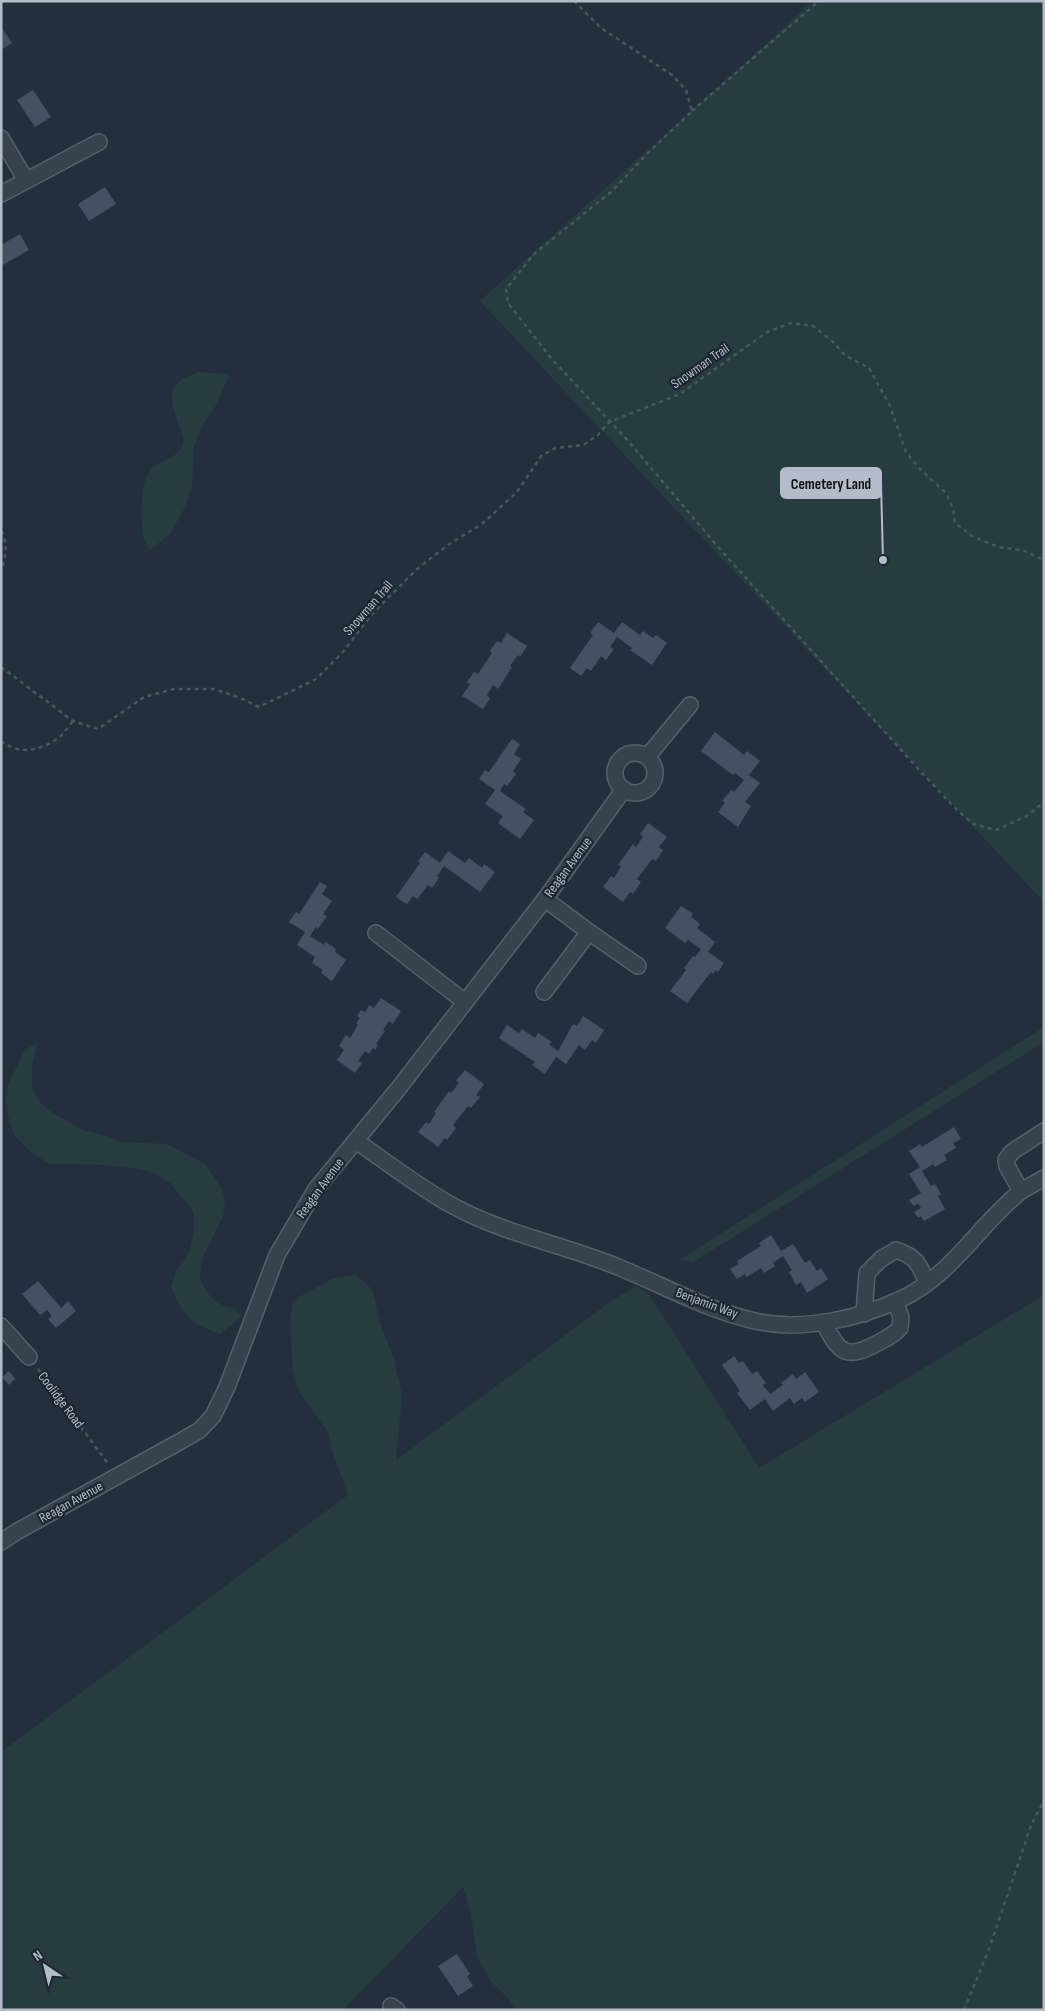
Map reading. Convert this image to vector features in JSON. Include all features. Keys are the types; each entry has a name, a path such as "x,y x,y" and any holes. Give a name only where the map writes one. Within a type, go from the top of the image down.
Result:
{"street":[{"path":"1,138 26,180"},
{"path":"1,194 99,142"},
{"path":"647,757 690,704"},
{"path":"634,753 647,757 652,762 655,770 651,785 638,792 624,789 618,783 615,774 616,766 621,758 634,753"},
{"name":"Reagan Avenue","path":"1,1542 200,1430 213,1416 228,1387 277,1255 316,1189 398,1088 545,899 624,789"},
{"path":"545,899 638,966"},
{"path":"544,992 589,932"},
{"path":"376,933 465,1002"},
{"path":"1021,1191 1007,1166 1006,1160 1012,1152 1044,1131"},
{"name":"Benjamin Way","path":"356,1140 447,1203 504,1228 618,1267 692,1300 761,1322 795,1324 823,1322 864,1314 894,1302 927,1283 960,1253 1021,1191 1044,1178"},
{"path":"864,1314 867,1273 881,1259 896,1250 908,1254 918,1261 927,1283"},
{"path":"823,1322 837,1345 848,1352 859,1352 892,1335 900,1328 900,1317 894,1302"},
{"path":"1,1326 29,1357"}],"path":[{"path":"574,1 601,28 672,75 686,90 692,111"},
{"path":"819,1 692,111 611,192 534,254 506,289 508,303 551,358 913,764 973,824 996,830 1027,816 1044,802"},
{"name":"Snowman Trail","path":"1,667 73,721 98,729 144,697 174,689 214,689 259,707 316,679 342,653 373,613 417,569 448,545 484,523 517,492 542,454 556,448 583,445 598,435 609,422 680,394 767,332 791,323 813,326 831,340 846,356 869,368 890,406 906,452 920,469 946,493 953,509 955,523 972,536 998,547 1022,550 1044,560"},
{"path":"1,531 6,539 5,560 1,572"},
{"path":"1,741 10,748 32,751 58,739 73,721"},
{"name":"Coolidge Road","path":"29,1357 118,1476"},
{"path":"964,2010 989,1949 1032,1824 1044,1801"}],"green space":[{"path":"813,1 1044,1 1044,902 480,301"},
{"path":"199,372 229,376 215,407 203,424 194,446 192,486 184,509 170,534 150,550 144,540 142,530 144,485 149,472 157,464 173,456 181,449 183,437 172,400 172,393 174,387 179,382"},
{"path":"1044,1027 1044,1042 692,1263 681,1259"},
{"path":"37,1044 32,1066 32,1088 41,1104 85,1131 101,1134 122,1142 167,1144 205,1164 222,1189 225,1202 223,1216 202,1259 200,1279 213,1299 222,1305 234,1308 241,1317 220,1334 201,1326 189,1318 180,1306 171,1287 176,1271 190,1250 194,1231 194,1212 171,1184 155,1173 140,1169 104,1165 49,1164 31,1152 14,1135 8,1116 6,1100 8,1085 25,1049"},
{"path":"356,1275 373,1292 379,1319 394,1360 402,1395 396,1460 610,1302 636,1286 649,1294 759,1468 1044,1295 1044,2010 515,2010 509,1999 492,1983 477,1957 471,1914 463,1887 343,2010 1,2010 1,1752 348,1495 331,1448 328,1432 299,1392 293,1371 290,1322 292,1306 299,1297 332,1279"}],"building":[{"path":"1,26 12,43 1,50"},
{"path":"33,90 51,117 35,127 17,100"},
{"path":"105,187 116,204 89,221 78,204"},
{"path":"20,234 29,250 1,266 1,245"},
{"path":"598,622 614,633 622,622 640,635 643,631 653,638 656,635 667,643 652,665 630,650 632,648 617,637 610,647 614,649 606,660 601,656 591,671 587,668 581,676 570,668 593,635 590,633"},
{"path":"507,633 527,646 520,657 518,655 510,666 512,667 498,689 493,685 487,695 490,698 483,709 462,696 470,684 467,682 474,672 478,674 492,653 490,651 497,641 501,643"},
{"path":"715,732 744,755 747,751 760,761 749,775 760,783 745,802 751,806 738,827 718,812 725,803 722,801 731,790 734,792 744,780 735,773 733,775 701,751"},
{"path":"512,739 520,744 514,754 521,759 513,771 516,774 507,786 504,784 500,791 526,809 523,812 534,820 520,839 498,823 503,816 485,804 495,790 479,779 485,770 489,772"},
{"path":"648,823 667,837 659,847 663,850 656,861 652,859 637,879 641,882 633,894 630,892 623,902 603,887 611,876 614,878 621,867 618,865 633,844 636,847 643,837 640,834"},
{"path":"448,851 465,863 469,858 482,868 484,864 495,872 480,892 444,866 432,888 428,885 417,899 413,896 407,904 396,897 420,863 418,861 425,852 440,863"},
{"path":"320,882 327,886 322,894 332,901 323,914 327,916 318,929 316,927 310,936 324,945 325,942 336,949 335,952 346,960 332,981 321,973 323,970 312,963 315,957 297,945 305,932 289,922 296,912 299,914"},
{"path":"681,906 693,914 691,917 700,924 697,928 715,942 708,952 724,963 718,972 716,970 713,974 711,972 687,1003 670,991 686,970 684,968 701,949 688,940 685,943 665,928"},
{"path":"381,998 401,1011 393,1024 389,1021 383,1030 385,1031 376,1044 378,1045 375,1050 373,1048 369,1054 365,1051 358,1061 362,1063 355,1073 337,1060 344,1050 339,1046 346,1035 350,1038 358,1025 356,1023 360,1018 357,1016 361,1010 365,1012 369,1005 374,1008"},
{"path":"583,1016 604,1030 596,1043 592,1040 585,1050 579,1045 566,1064 556,1057 545,1074 532,1065 535,1062 499,1038 507,1025 519,1033 522,1029 535,1038 538,1033 552,1042 549,1045 558,1051 573,1024 577,1026"},
{"path":"465,1070 484,1084 476,1095 480,1097 471,1108 468,1106 453,1125 456,1128 447,1140 445,1138 438,1147 418,1132 426,1122 429,1124 436,1113 434,1112 449,1091 451,1093 459,1083 456,1081"},
{"path":"954,1127 961,1139 953,1143 956,1148 944,1155 947,1160 935,1167 933,1164 922,1171 931,1186 935,1184 941,1194 938,1196 945,1209 924,1221 921,1216 918,1218 914,1212 921,1208 918,1203 914,1206 909,1200 921,1193 909,1174 920,1167 909,1151 920,1144 922,1147"},
{"path":"771,1235 781,1251 793,1244 805,1263 810,1260 817,1271 821,1268 828,1279 807,1293 801,1282 796,1285 789,1272 792,1270 783,1256 773,1263 775,1266 764,1273 761,1268 747,1277 745,1274 737,1279 730,1269 738,1264 737,1261 761,1246 759,1243"},
{"path":"38,1281 61,1308 68,1301 76,1311 56,1328 48,1319 52,1316 47,1310 40,1315 22,1294"},
{"path":"734,1356 739,1363 743,1361 752,1374 757,1371 766,1383 763,1385 770,1394 783,1385 781,1383 793,1374 796,1379 805,1372 819,1392 805,1402 802,1398 794,1404 790,1398 773,1411 765,1399 750,1410 737,1393 740,1391 722,1365"},
{"path":"9,1371 15,1379 9,1385 2,1377"},
{"path":"457,1954 470,1974 467,1976 473,1986 458,1996 438,1966"}],"place":[{"name":"Cemetery Land","path":"883,560"}]}
